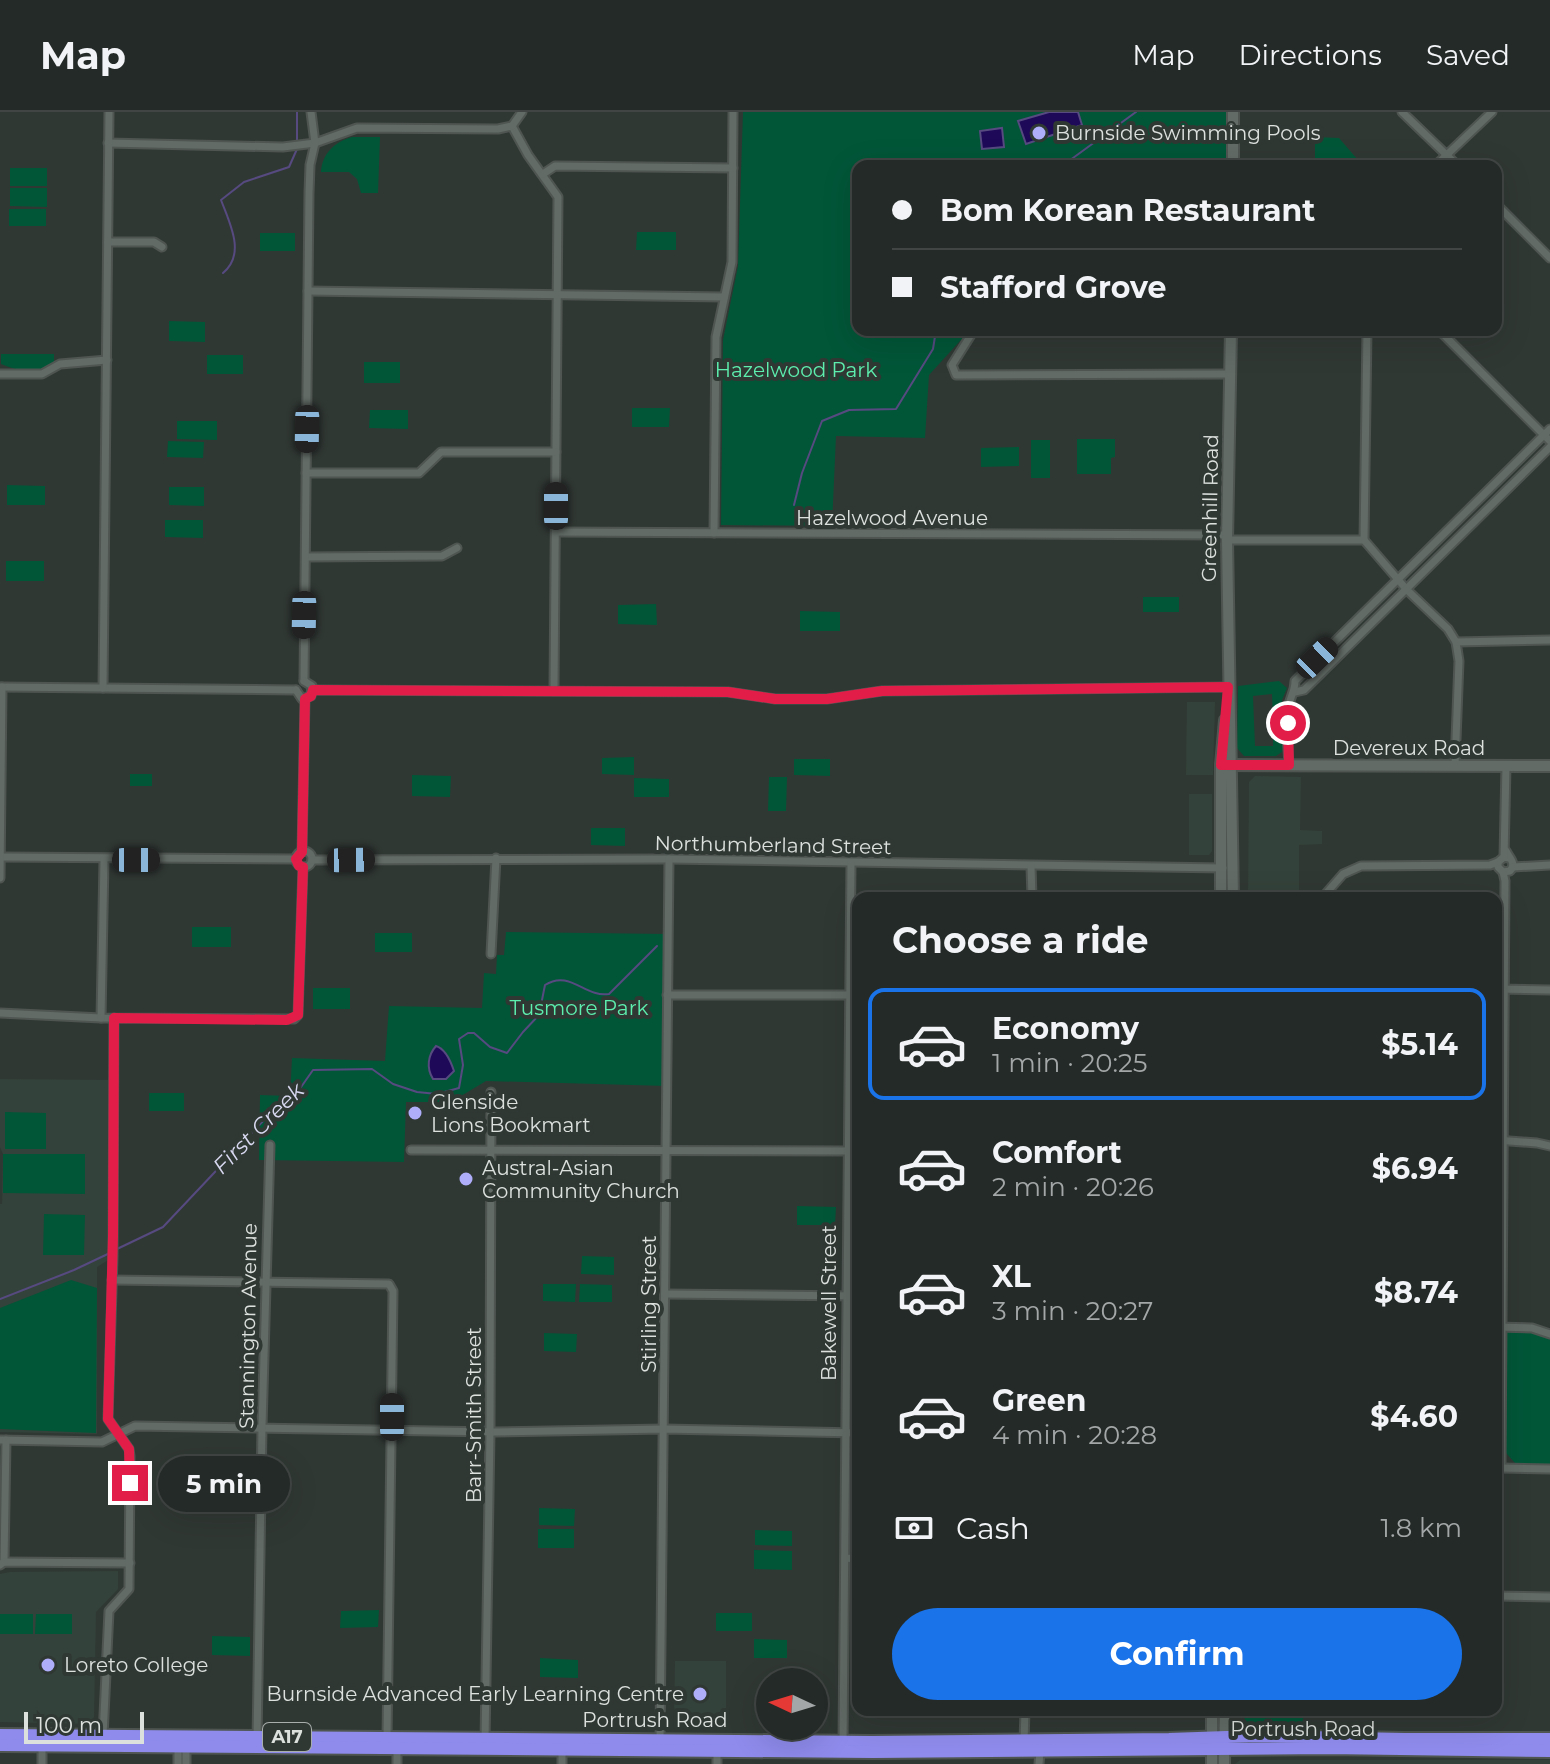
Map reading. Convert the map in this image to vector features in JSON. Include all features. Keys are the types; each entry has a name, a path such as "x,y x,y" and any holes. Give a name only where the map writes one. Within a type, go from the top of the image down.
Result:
{"highway":[{"name":"Portrush Road","path":"0,1735 42,1741"},
{"name":"Portrush Road","path":"660,1745 717,1757 1022,1746 1550,1739"},
{"name":"Portrush Road","path":"0,1745 42,1741 660,1745 843,1742 872,1751"},
{"name":"Portrush Road","path":"1022,1746 1040,1758 1218,1743 1550,1751"}],"main road":[{"path":"1233,112 1233,160"},
{"name":"Greenhill Road","path":"1222,892 1227,868 1231,336"},
{"name":"Devereux Road","path":"1227,765 1550,766"},
{"name":"Greenhill Road","path":"1227,868 1232,892"},
{"path":"1213,1716 1224,1764"},
{"path":"1212,1764 1224,1716"}],"street":[{"path":"103,688 109,112"},
{"path":"304,681 310,165 315,143 311,112"},
{"path":"108,143 291,146 315,143 357,128 498,129 512,126 522,112"},
{"path":"714,533 716,337 732,262 733,112"},
{"path":"1402,112 1452,160"},
{"path":"1441,160 1492,112"},
{"path":"512,126 558,197 554,689"},
{"path":"543,174 555,166 733,168"},
{"path":"1502,210 1550,258"},
{"path":"108,242 154,242 162,247"},
{"path":"308,291 724,297"},
{"path":"970,336 952,365 956,375 1230,374"},
{"path":"1367,336 1364,540 1407,590 1448,629 1456,642 1459,661 1455,766"},
{"path":"1289,765 1288,709 1295,692 1295,681 1548,435 1445,336"},
{"path":"0,374 42,374 60,364 107,360"},
{"path":"1295,692 1304,690 1550,447"},
{"path":"306,473 419,473 441,452 556,452"},
{"name":"Hazelwood Avenue","path":"556,532 1364,540"},
{"path":"306,557 442,556 457,548"},
{"path":"1456,642 1550,640"},
{"path":"1317,658 1326,667"},
{"path":"304,681 310,683 313,690 311,696 305,699 296,690 297,685 304,681"},
{"path":"0,878 1,687 296,690"},
{"path":"313,690 728,692 775,699 827,699 882,691 1228,687"},
{"path":"0,857 296,859 302,852 305,699"},
{"path":"1502,948 1506,766"},
{"path":"296,859 299,866 310,865 312,860 308,852 302,852"},
{"path":"491,954 496,858"},
{"name":"Northumberland Street","path":"312,860 669,859 1227,868"},
{"name":"Stirling Street","path":"660,1745 669,859"},
{"path":"101,1018 104,860"},
{"name":"Bakewell Street","path":"851,863 849,995 852,1019"},
{"path":"1327,892 1343,874 1361,866 1550,865"},
{"path":"1031,866 1032,892"},
{"path":"0,1013 101,1018 287,1020 298,1015 303,867"},
{"path":"1502,990 1550,990"},
{"path":"667,995 849,995"},
{"path":"103,1741 109,1611 129,1589 130,1563 129,1449 108,1419 113,1257 114,1018"},
{"name":"Bakewell Street","path":"843,1742 845,1296 852,1048"},
{"name":"Barr-Smith Street","path":"485,1744 491,1092"},
{"path":"1502,1140 1550,1146"},
{"name":"Stannington Avenue","path":"257,1742 270,1145"},
{"path":"411,1150 852,1151"},
{"path":"112,1280 389,1284 393,1291 392,1743 397,1764"},
{"path":"665,1294 852,1296"},
{"path":"1502,1327 1532,1328 1550,1334"},
{"path":"130,1563 2,1564 3,1440 102,1442 135,1426 490,1432 664,1429 852,1433"},
{"path":"1502,1471 1550,1469"},
{"path":"845,1558 852,1559"},
{"path":"1502,1596 1550,1597"},
{"path":"1022,1746 1024,1716"},
{"path":"42,1741 42,1764"},
{"path":"178,1764 182,1741"},
{"path":"182,1741 186,1764"},
{"path":"562,1744 562,1764"}],"shaded area":[{"name":"Burnside Swimming Pools","path":"1049,112 1078,112 1082,125 1026,144 1018,121"},
{"path":"1002,128 1004,147 982,149 980,131"},
{"path":"1187,702 1215,702 1213,775 1186,775"},
{"path":"1255,776 1301,777 1300,830 1322,831 1322,844 1299,845 1299,892 1248,892 1249,782"},
{"path":"1189,794 1212,794 1212,851 1209,855 1189,855"},
{"path":"436,1046 445,1053 454,1071 446,1079 433,1079 429,1070 430,1057"},
{"path":"0,1079 113,1080 113,1257 97,1267 97,1434 0,1432 0,1204 3,1154 0,1147"},
{"name":"Loreto College","path":"118,1571 118,1589 96,1612 94,1717 89,1724 0,1722 0,1574"},
{"name":"Burnside Advanced Early Learning Centre","path":"675,1661 726,1661 726,1728 674,1727"},
{"path":"1240,1760 1550,1760 1550,1764 1235,1764"}],"green space":[{"name":"Hazelwood Park","path":"743,112 1227,112 1227,160 852,160 852,336 965,336 929,375 925,438 836,436 832,526 721,525 723,340 738,266"},
{"path":"352,137 380,137 378,193 361,193 357,179 349,172 321,172 330,150"},
{"path":"1315,137 1339,138 1358,160 1315,160"},
{"path":"10,168 47,168 47,186 10,186"},
{"path":"10,188 47,188 47,207 10,206"},
{"path":"9,209 46,209 46,226 9,226"},
{"path":"637,232 676,232 676,250 636,250"},
{"path":"260,233 295,233 295,251 260,251"},
{"path":"169,321 205,322 205,342 169,341"},
{"path":"1,354 54,354 54,363 35,371 15,369 1,364"},
{"path":"207,355 243,355 243,374 207,374"},
{"path":"364,362 400,362 400,383 364,383"},
{"path":"632,408 670,408 669,427 632,427"},
{"path":"370,410 408,410 408,429 369,428"},
{"path":"177,421 217,421 217,440 177,439"},
{"path":"1077,439 1115,439 1111,474 1077,474"},
{"path":"1031,440 1050,440 1050,478 1031,478"},
{"path":"168,441 204,442 203,458 167,457"},
{"path":"1019,447 1019,466 981,467 981,448"},
{"path":"7,485 45,486 45,505 7,505"},
{"path":"169,487 204,487 204,506 169,505"},
{"path":"165,520 203,520 203,538 165,537"},
{"path":"6,561 44,561 44,581 6,581"},
{"path":"1143,597 1179,597 1179,612 1143,612"},
{"path":"656,604 657,625 618,624 618,605"},
{"path":"800,611 840,612 840,631 800,631"},
{"path":"1279,681 1287,688 1282,700 1283,719 1273,720 1272,694 1253,696 1255,746 1273,746 1273,730 1283,729 1282,752 1276,756 1244,756 1237,748 1238,686"},
{"path":"634,757 634,775 602,774 602,758"},
{"path":"794,759 830,759 830,776 794,775"},
{"path":"130,774 152,774 152,786 130,786"},
{"path":"412,775 451,776 450,797 412,796"},
{"path":"769,777 787,777 786,811 768,811"},
{"path":"634,778 669,779 669,797 634,797"},
{"path":"591,828 625,828 625,846 591,845"},
{"path":"192,927 231,927 231,947 192,947"},
{"name":"Tusmore Park","path":"506,932 668,934 667,1086 486,1081 451,1102 406,1102 404,1162 259,1160 260,1095 290,1096 292,1058 385,1061 389,1006 482,1008 484,973 496,974 497,955 504,955"},
{"path":"375,933 412,933 412,952 375,952"},
{"path":"313,988 350,988 350,1009 313,1009"},
{"path":"149,1093 184,1093 184,1111 149,1111"},
{"path":"5,1112 46,1113 46,1149 5,1149"},
{"path":"3,1154 85,1154 85,1194 3,1193"},
{"path":"797,1206 836,1207 835,1225 797,1225"},
{"path":"44,1214 85,1215 84,1255 43,1255"},
{"path":"582,1256 614,1257 614,1275 581,1274"},
{"path":"71,1280 97,1288 96,1433 0,1429 0,1308"},
{"path":"543,1284 576,1284 575,1302 543,1301"},
{"path":"580,1284 612,1285 612,1302 579,1302"},
{"path":"1506,1331 1529,1331 1550,1339 1550,1465 1516,1464 1506,1453"},
{"path":"544,1333 577,1334 576,1352 544,1351"},
{"path":"210,1481 249,1482 249,1499 210,1498"},
{"path":"539,1508 575,1509 574,1526 539,1525"},
{"path":"538,1529 574,1529 574,1548 538,1548"},
{"path":"755,1530 792,1531 792,1546 755,1545"},
{"path":"754,1550 792,1551 792,1570 754,1569"},
{"path":"379,1610 378,1627 340,1628 341,1611"},
{"path":"716,1613 752,1613 752,1631 716,1631"},
{"path":"0,1614 33,1614 33,1634 0,1634"},
{"path":"36,1614 72,1614 72,1634 35,1634"},
{"path":"212,1636 250,1637 250,1656 212,1655"},
{"path":"754,1639 787,1640 787,1658 754,1658"},
{"path":"540,1658 578,1660 578,1678 540,1677"},
{"path":"1243,1716 1305,1716 1305,1724 1248,1723"}],"waterway":[{"path":"297,112 297,143"},
{"name":"First Creek","path":"1070,160 1136,112"},
{"path":"223,273 234,257 235,248 232,229 221,200 244,182 289,167 297,149"},
{"name":"First Creek","path":"794,505 802,473 822,421 849,410 896,409 933,349 935,336"},
{"name":"First Creek","path":"117,1249 163,1227 264,1120 292,1100 313,1070 372,1069 393,1084 417,1092 437,1094 459,1088 463,1065 459,1039 474,1033 490,1047 507,1053 539,1015 545,985 562,980 592,992 609,994 657,946"},
{"name":"First Creek","path":"0,1299 112,1252"}],"place":[{"name":"Burnside Swimming Pools","path":"1039,133"},
{"name":"Glenside Lions Bookmart","path":"415,1113"},
{"name":"Austral-Asian Community Church","path":"466,1179"},
{"name":"Loreto College","path":"48,1665"},
{"name":"Burnside Advanced Early Learning Centre","path":"700,1694"}],"route":[{"path":"130,1483 129,1449 108,1419 114,1018 287,1020 298,1015 303,867 296,859 302,852 305,699 311,696 313,690 728,692 775,699 827,699 882,691 1228,687 1221,765 1289,765 1288,723"}]}
